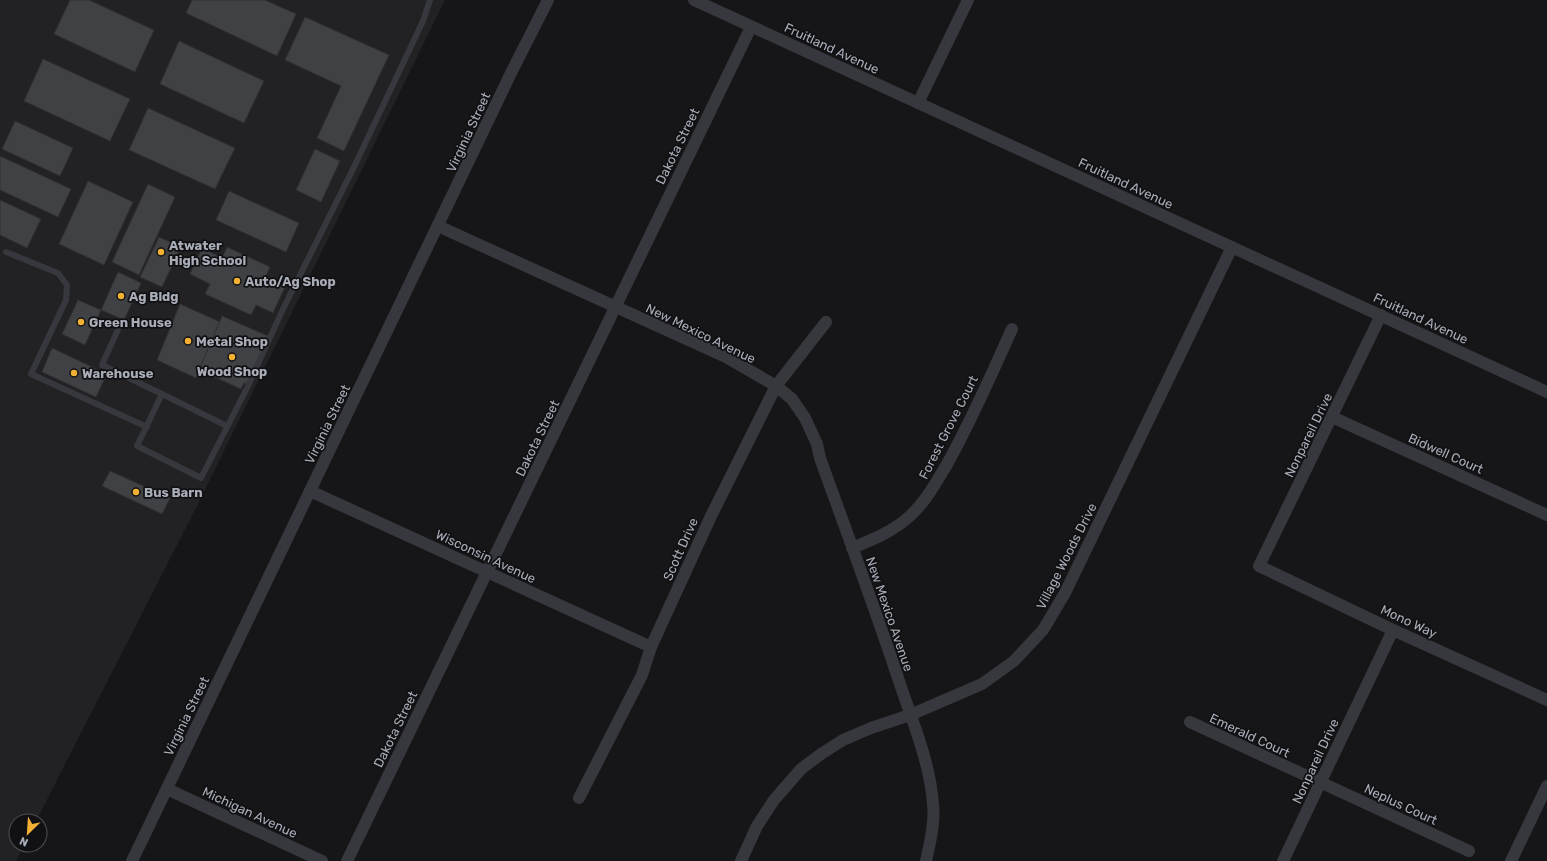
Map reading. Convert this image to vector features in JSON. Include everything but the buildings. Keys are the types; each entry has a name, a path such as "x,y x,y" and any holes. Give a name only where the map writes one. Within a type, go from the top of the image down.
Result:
{"street":[{"name":"Virginia Street","path":"132,861 511,73 548,0"},
{"name":"Fruitland Avenue","path":"694,0 1547,392"},
{"path":"918,103 968,0"},
{"name":"Dakota Street","path":"347,861 750,26"},
{"name":"New Mexico Avenue","path":"438,226 726,357 776,386 792,399 805,418 817,444 820,458 875,608 929,779 933,805 931,835 926,861"},
{"name":"Village Woods Drive","path":"741,861 758,826 774,800 801,769 843,740 871,728 910,715 982,684 1014,661 1043,630 1065,593 1232,247"},
{"name":"Nonpareil Drive","path":"1259,566 1381,316"},
{"name":"Scott Drive","path":"579,798 642,675 651,647 711,516 776,386 826,322"},
{"name":"Forest Grove Court","path":"852,548 883,536 897,527 925,500 960,442 1012,329"},
{"name":"Bidwell Court","path":"1332,417 1547,515"},
{"name":"Wisconsin Avenue","path":"310,491 651,647"},
{"name":"Mono Way","path":"1259,566 1393,630 1547,700"},
{"name":"Nonpareil Drive","path":"1283,861 1393,630"},
{"name":"Emerald Court","path":"1190,722 1320,783"},
{"name":"Neplus Court","path":"1320,783 1469,851"},
{"path":"1511,861 1547,786"},
{"name":"Michigan Avenue","path":"167,789 322,861"}],"lane":[{"path":"162,394 138,446 201,478 356,162 423,21 430,0"},
{"path":"6,252 58,273 67,285 66,300 31,374 146,427"},
{"path":"120,325 102,365 227,426"}],"shaded area":[{"name":"Atwater High School","path":"0,0 445,0 198,504 40,813 8,813 8,853 20,853 16,861 0,861"}],"place":[{"name":"Atwater High School","path":"161,252"},
{"name":"Auto/Ag Shop","path":"237,281"},
{"name":"Ag Bldg","path":"121,296"},
{"name":"Green House","path":"81,322"},
{"name":"Metal Shop","path":"188,341"},
{"name":"Wood Shop","path":"232,357"},
{"name":"Warehouse","path":"74,373"},
{"name":"Bus Barn","path":"136,492"}]}
